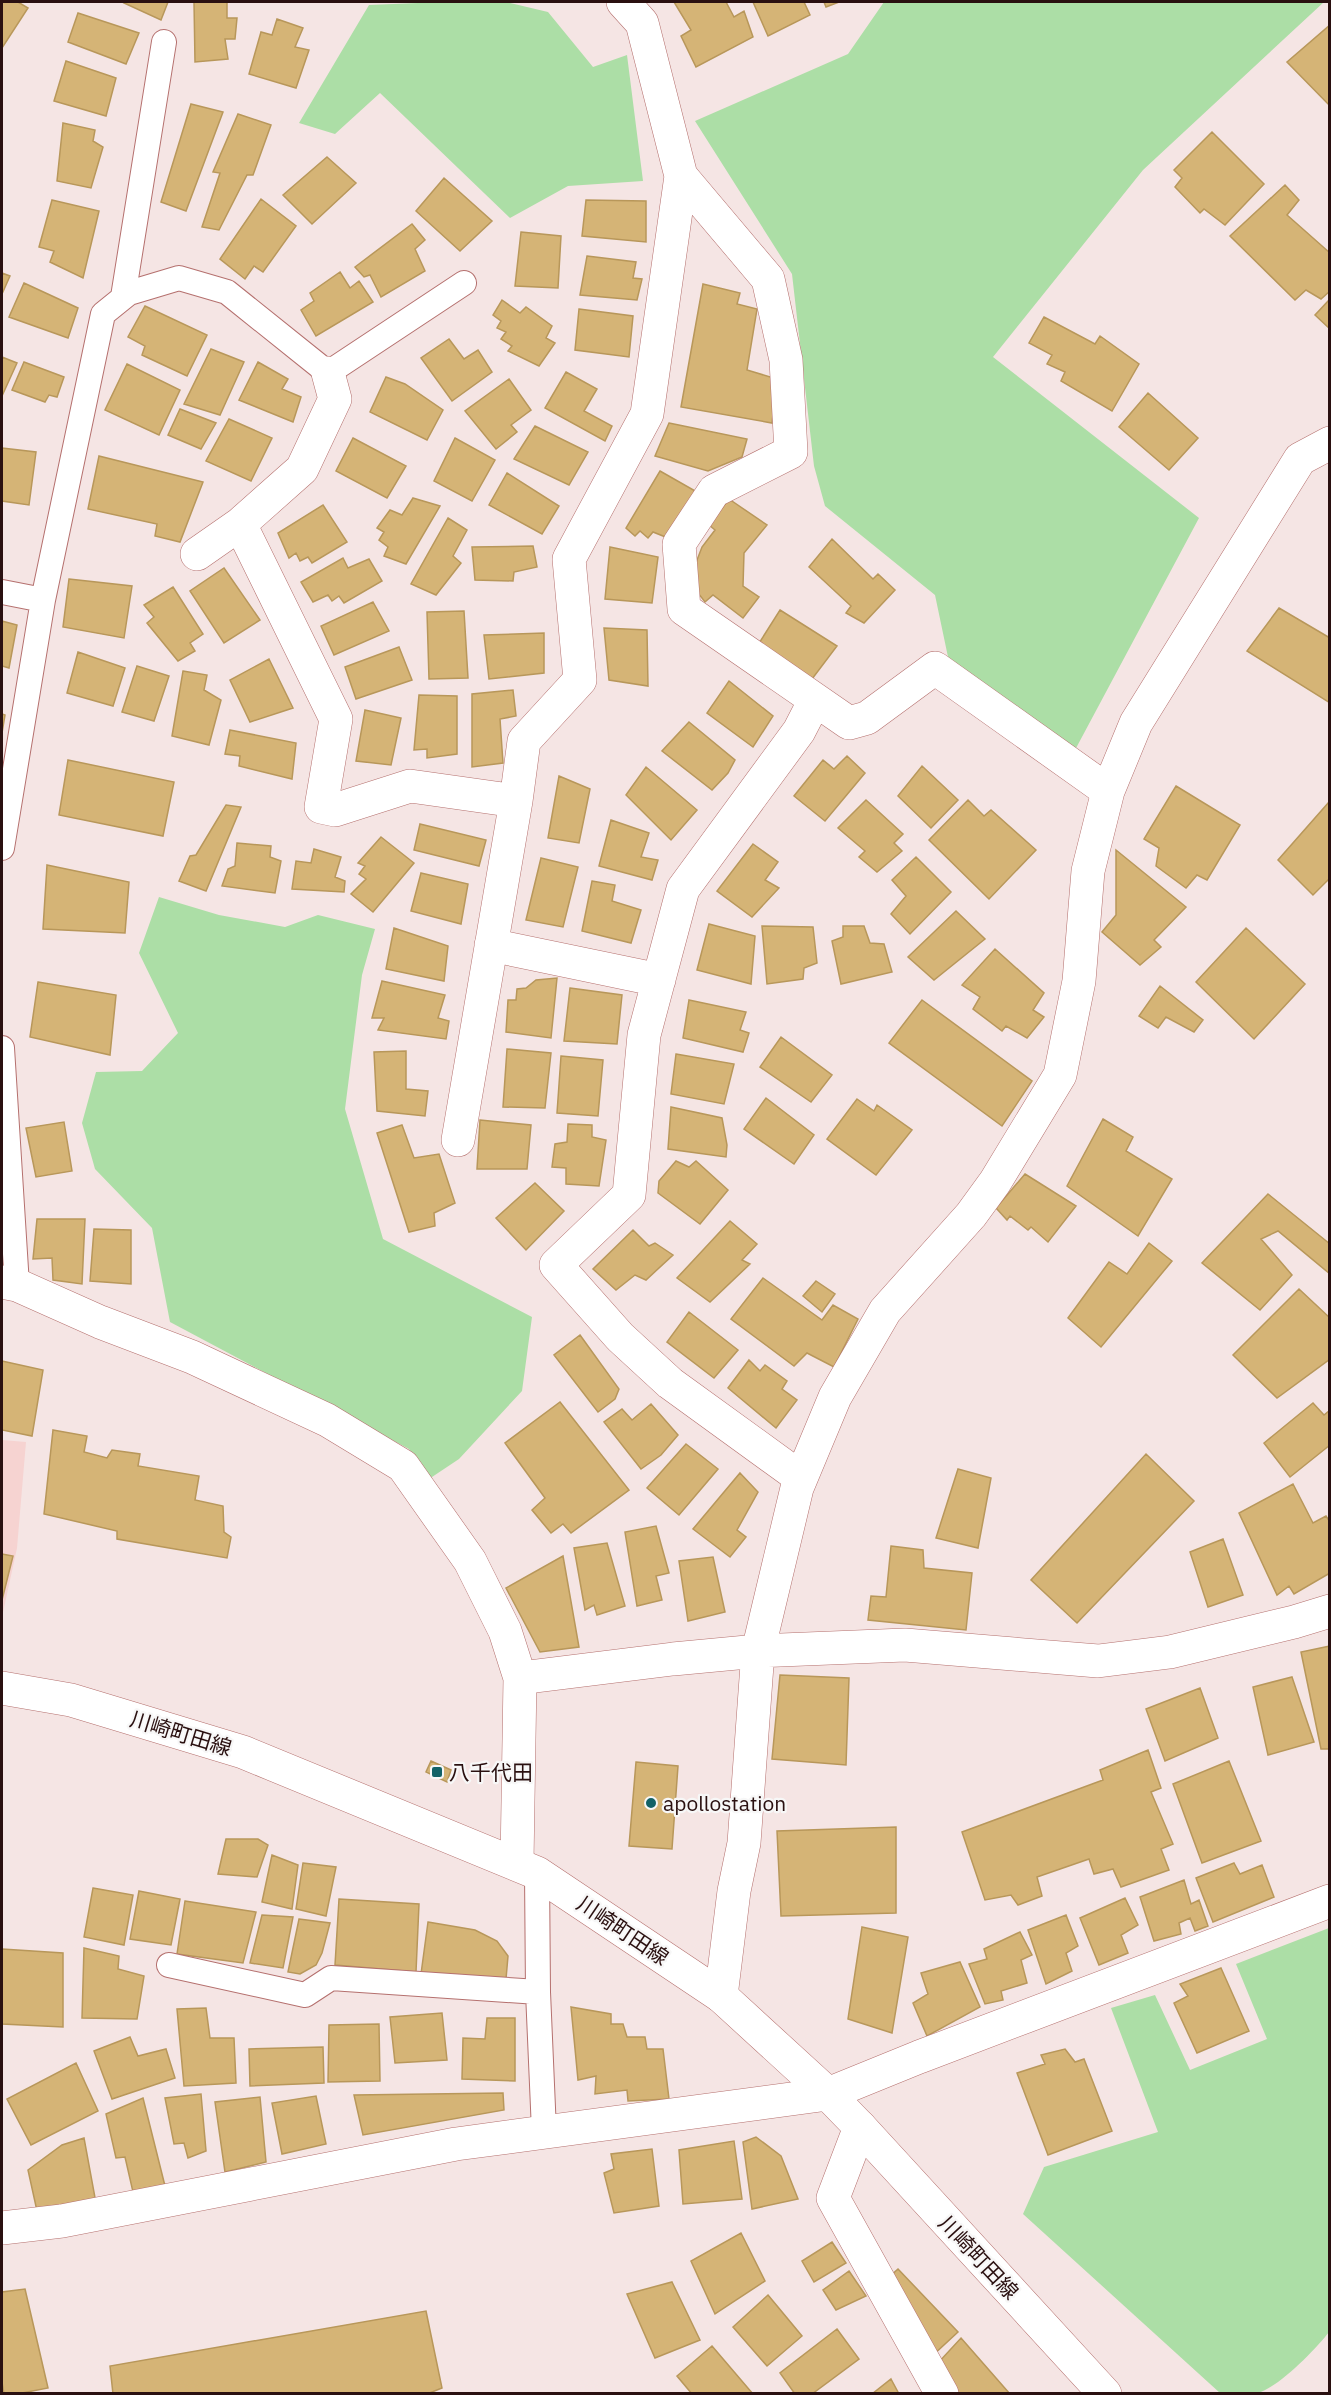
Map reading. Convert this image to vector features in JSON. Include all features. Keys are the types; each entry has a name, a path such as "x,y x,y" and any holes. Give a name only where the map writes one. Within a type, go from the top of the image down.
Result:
{"street":[{"path":"458,1140 516,801 524,741 580,680 569,560 647,414 681,176 642,23 623,2"},
{"path":"681,176 768,279 786,360 791,452 714,491 679,544 684,609 849,723 867,718 935,668 1108,791"},
{"path":"197,554 240,524 302,469 335,399 327,373"},
{"path":"721,1996 734,1891 744,1843 758,1651 797,1488 835,1397 885,1311 971,1215 995,1182 1060,1076 1079,981 1088,871 1108,791 1136,723 1300,459 1329,443"},
{"path":"240,524 336,719 321,807 335,810 410,786 516,801"},
{"path":"801,1478 670,1383 620,1337 556,1264 629,1195 644,1035 683,889 799,731 815,700"},
{"path":"491,945 659,980"},
{"path":"9,1283 99,1322 192,1357 327,1420 403,1466 470,1561 505,1631 520,1678 527,1868"},
{"path":"520,1678 758,1651 904,1645 1098,1661 1170,1652 1294,1622 1329,1611"},
{"name":"川崎町田線","path":"2,1688 71,1700 243,1752 527,1868 721,1996 828,2094 860,2127 1105,2394"},
{"path":"2,2228 62,2221 456,2144 828,2094 919,2057 1329,1901"},
{"path":"860,2127 833,2198 942,2394"}],"lane":[{"path":"123,297 164,42"},
{"path":"2,848 43,600 103,314 129,293 179,278 226,292 327,373 464,283"},
{"path":"2,592 43,600"},
{"path":"2,1048 9,1283"},
{"path":"527,1868 538,1992 544,2131"},
{"path":"169,1965 304,1995 331,1978 538,1992"}],"shaded area":[{"path":"2,1440 26,1442 17,1548 2,1617"}],"green space":[{"path":"506,2 548,12 593,67 627,55 643,181 568,186 510,218 380,93 335,134 299,123 369,5"},
{"path":"884,2 1324,2 1143,170 993,357 1199,518 1075,750 948,657 935,595 825,506 814,466 792,274 695,121 848,54"},
{"path":"159,897 219,915 285,927 318,915 375,929 362,975 345,1109 383,1239 532,1317 522,1391 459,1459 429,1479 409,1449 170,1322 152,1228 95,1169 82,1123 96,1072 142,1071 178,1033 139,953"},
{"path":"1329,1928 1329,2332 1296,2367 1267,2389 1249,2394 1220,2393 1023,2214 1044,2167 1158,2132 1111,2008 1155,1995 1190,2070 1267,2039 1236,1964"}],"building":[{"path":"2,2 18,2 28,8 2,48"},
{"path":"125,2 168,2 161,20"},
{"path":"194,2 227,2 227,18 237,18 235,39 225,39 228,59 195,62"},
{"path":"674,2 726,2 734,17 744,11 753,37 696,67 681,36 691,30"},
{"path":"753,2 804,2 810,15 768,36"},
{"path":"824,2 839,2 826,7"},
{"path":"78,13 139,33 126,64 68,42"},
{"path":"277,19 303,28 295,47 309,50 296,88 249,74 261,32 272,35"},
{"path":"1330,25 1330,106 1287,62"},
{"path":"66,61 116,78 106,116 54,101"},
{"path":"191,104 223,112 186,211 161,202"},
{"path":"238,114 271,125 253,175 247,175 219,230 202,227 220,173 213,172"},
{"path":"63,123 95,130 93,141 103,147 91,188 57,181"},
{"path":"1212,132 1264,184 1225,225 1204,209 1200,213 1175,187 1182,178 1174,170"},
{"path":"327,157 356,183 312,224 283,195"},
{"path":"444,178 492,221 460,251 416,211"},
{"path":"1285,185 1299,200 1287,215 1330,253 1330,291 1321,299 1306,290 1295,300 1230,236"},
{"path":"261,199 296,226 263,272 254,266 245,279 220,259"},
{"path":"52,200 99,211 83,278 50,262 54,251 39,247"},
{"path":"586,200 646,201 646,242 582,236"},
{"path":"412,224 425,240 415,249 425,271 381,297 370,275 364,277 355,267"},
{"path":"521,232 561,236 558,288 515,286"},
{"path":"587,256 636,262 633,278 642,279 637,300 580,295"},
{"path":"340,272 350,288 359,281 373,302 316,336 301,310 314,301 310,293"},
{"path":"2,273 10,276 2,294"},
{"path":"24,283 78,308 68,338 9,317"},
{"path":"703,284 740,293 737,304 757,309 747,370 777,379 772,423 681,407"},
{"path":"1330,299 1330,329 1315,315"},
{"path":"502,300 520,313 526,307 552,326 546,338 555,343 539,366 508,351 512,346 501,339 506,332 497,328 501,321 493,315"},
{"path":"145,306 207,335 187,376 142,355 145,346 128,337"},
{"path":"579,309 633,316 629,357 575,350"},
{"path":"1044,317 1095,344 1100,336 1139,364 1112,411 1061,381 1065,372 1047,364 1052,355 1029,343"},
{"path":"449,339 464,359 478,350 492,372 452,401 421,358"},
{"path":"211,349 244,362 220,415 184,404"},
{"path":"2,357 17,363 2,396"},
{"path":"24,362 64,377 57,397 49,395 45,402 12,390"},
{"path":"258,362 288,379 282,389 301,397 293,422 239,400"},
{"path":"127,364 180,390 159,435 105,410"},
{"path":"566,372 597,389 584,411 612,426 605,441 545,408"},
{"path":"386,377 405,384 443,410 427,440 370,412"},
{"path":"509,379 531,410 511,425 517,432 496,449 465,411"},
{"path":"1148,393 1198,438 1169,470 1119,427"},
{"path":"180,409 216,423 201,449 168,435"},
{"path":"229,419 272,438 251,481 206,461"},
{"path":"669,423 747,439 742,457 708,471 655,456"},
{"path":"535,426 588,452 569,485 514,459"},
{"path":"353,438 406,466 387,498 336,471"},
{"path":"455,438 495,460 472,501 434,481"},
{"path":"2,448 36,452 29,505 2,501"},
{"path":"99,456 203,482 180,542 155,536 157,524 88,509"},
{"path":"660,471 697,492 668,538 653,532 648,538 640,531 635,536 626,528"},
{"path":"507,473 559,506 542,534 489,505"},
{"path":"413,498 440,506 406,564 384,556 388,547 379,540 384,532 377,528 390,510 402,515"},
{"path":"729,499 767,525 744,553 743,586 759,597 743,618 713,595 705,602 695,589 692,573 702,547 715,530 709,525"},
{"path":"323,505 347,542 312,563 308,557 300,561 296,553 289,558 278,533"},
{"path":"448,518 467,530 453,556 461,563 436,595 411,584"},
{"path":"832,539 873,579 878,574 895,590 864,623 846,613 851,606 809,567"},
{"path":"533,546 537,567 514,572 513,581 475,580 472,547"},
{"path":"610,547 658,557 652,603 605,599"},
{"path":"343,558 348,568 369,559 382,581 344,603 339,596 332,601 328,595 313,602 301,582"},
{"path":"224,568 260,620 224,643 190,591"},
{"path":"69,579 132,586 124,638 63,627"},
{"path":"173,587 203,634 190,643 195,651 178,661 147,623 154,617 144,605"},
{"path":"373,602 389,631 334,655 321,626"},
{"path":"1279,608 1330,638 1330,703 1247,651"},
{"path":"780,610 837,646 809,683 756,648"},
{"path":"464,611 468,678 429,679 427,612"},
{"path":"2,621 17,625 9,668 2,666"},
{"path":"604,628 647,630 648,686 609,680"},
{"path":"544,633 544,673 489,679 484,635"},
{"path":"399,647 412,680 356,699 345,667"},
{"path":"78,652 125,668 113,706 67,693"},
{"path":"269,659 293,708 250,722 230,680"},
{"path":"137,666 169,676 154,721 122,712"},
{"path":"183,671 207,675 204,690 221,700 209,745 172,736"},
{"path":"729,681 773,716 753,747 707,713"},
{"path":"513,690 516,716 500,719 503,763 472,767 472,694"},
{"path":"419,695 457,696 457,754 427,758 427,749 414,750"},
{"path":"365,710 401,718 391,765 356,761"},
{"path":"2,714 5,715 2,733"},
{"path":"689,722 735,760 728,773 712,790 662,751"},
{"path":"230,730 296,743 292,779 239,766 240,756 225,754"},
{"path":"847,756 865,773 825,821 794,796 823,760 834,769"},
{"path":"68,760 174,782 163,836 59,815"},
{"path":"922,766 958,800 931,828 898,796"},
{"path":"646,767 697,810 671,840 626,795"},
{"path":"559,776 590,789 579,843 548,838"},
{"path":"1176,786 1240,825 1207,880 1197,875 1186,888 1156,866 1159,848 1144,839"},
{"path":"866,800 903,834 894,843 902,851 877,872 859,857 865,851 838,828"},
{"path":"968,800 984,816 991,810 1036,850 989,899 929,840"},
{"path":"1329,802 1330,878 1313,895 1278,860"},
{"path":"226,805 241,807 206,891 179,881 190,856 196,855"},
{"path":"611,820 649,833 641,857 658,860 652,880 599,866"},
{"path":"420,824 486,840 479,866 414,850"},
{"path":"381,837 414,863 373,912 351,894 366,879 359,874 365,866 358,863"},
{"path":"237,843 271,846 270,857 281,861 275,893 222,886 228,869 235,866"},
{"path":"753,844 778,862 765,880 779,888 752,917 717,891"},
{"path":"314,849 341,857 335,877 345,881 344,892 292,889 296,861 311,863"},
{"path":"1116,850 1186,907 1154,940 1161,947 1140,965 1102,932 1116,915"},
{"path":"916,857 951,892 910,934 891,914 906,896 892,880"},
{"path":"541,858 578,867 563,927 526,920"},
{"path":"47,865 129,882 125,933 43,929"},
{"path":"421,873 468,884 461,924 411,911"},
{"path":"592,881 615,885 612,901 641,910 631,943 582,931"},
{"path":"956,911 985,939 934,980 908,957"},
{"path":"709,924 755,936 751,984 697,970"},
{"path":"762,926 813,927 817,963 804,968 803,979 767,984"},
{"path":"843,926 864,926 870,943 884,944 892,972 841,984 832,941 843,937"},
{"path":"394,928 448,946 444,981 386,969"},
{"path":"1246,928 1305,984 1254,1039 1196,982"},
{"path":"995,949 1044,993 1033,1010 1044,1017 1027,1038 1006,1026 1002,1031 973,1009 980,997 962,985"},
{"path":"557,978 551,1038 506,1032 508,1000 516,1000 517,989 526,988 536,980"},
{"path":"382,981 445,995 438,1018 449,1021 446,1039 378,1030 384,1018 372,1018"},
{"path":"38,982 116,995 110,1055 30,1037"},
{"path":"1160,986 1203,1020 1194,1032 1166,1017 1158,1028 1139,1016"},
{"path":"570,988 622,995 617,1044 564,1041"},
{"path":"689,1000 746,1012 740,1030 749,1033 743,1052 683,1038"},
{"path":"922,1000 1032,1081 1002,1126 889,1043"},
{"path":"781,1037 832,1075 811,1102 760,1067"},
{"path":"507,1049 551,1053 545,1108 503,1107"},
{"path":"406,1051 406,1089 428,1091 425,1116 377,1111 374,1052"},
{"path":"676,1054 734,1064 724,1104 671,1094"},
{"path":"561,1056 603,1060 598,1116 557,1113"},
{"path":"766,1098 814,1135 794,1164 744,1129"},
{"path":"857,1099 874,1111 877,1105 912,1130 876,1175 827,1139"},
{"path":"671,1107 722,1118 727,1145 726,1157 668,1149"},
{"path":"1103,1119 1133,1137 1126,1151 1172,1179 1138,1236 1067,1186"},
{"path":"480,1120 531,1125 527,1169 477,1169"},
{"path":"64,1122 72,1171 36,1177 26,1128"},
{"path":"568,1124 592,1125 592,1137 606,1140 599,1186 566,1184 566,1168 552,1167 555,1144 567,1142"},
{"path":"402,1125 414,1158 439,1154 455,1203 434,1213 435,1226 409,1232 377,1133"},
{"path":"676,1161 689,1167 696,1161 728,1190 700,1224 658,1193 659,1181"},
{"path":"1025,1174 1076,1206 1048,1242 1031,1227 1028,1230 1010,1216 1007,1220 996,1208"},
{"path":"535,1183 564,1211 526,1250 496,1218"},
{"path":"1268,1194 1330,1244 1330,1274 1278,1231 1261,1239 1292,1275 1260,1310 1202,1263"},
{"path":"37,1219 85,1219 82,1284 53,1280 52,1258 33,1259"},
{"path":"730,1221 757,1244 742,1260 750,1264 710,1302 677,1278"},
{"path":"94,1229 131,1230 131,1284 90,1281"},
{"path":"633,1230 649,1246 655,1243 673,1255 646,1280 635,1275 616,1290 593,1269"},
{"path":"1149,1243 1172,1261 1101,1347 1068,1318 1109,1262 1127,1274"},
{"path":"763,1278 822,1320 833,1305 858,1319 834,1367 807,1353 794,1366 731,1319"},
{"path":"816,1281 835,1294 822,1312 803,1296"},
{"path":"1299,1289 1330,1318 1330,1359 1277,1398 1233,1355"},
{"path":"689,1312 738,1350 714,1378 667,1342"},
{"path":"580,1335 619,1389 615,1399 598,1412 554,1355"},
{"path":"749,1360 760,1371 765,1365 787,1381 782,1389 797,1400 776,1428 728,1388"},
{"path":"2,1361 43,1370 32,1436 2,1430"},
{"path":"560,1402 629,1490 571,1533 563,1524 551,1533 532,1510 545,1498 505,1443"},
{"path":"1313,1403 1324,1415 1330,1410 1330,1445 1290,1477 1264,1443"},
{"path":"651,1404 678,1435 661,1455 641,1469 604,1422 622,1409 632,1420"},
{"path":"53,1430 87,1436 84,1452 107,1458 112,1450 140,1454 138,1466 199,1476 195,1500 223,1506 224,1532 231,1537 227,1558 117,1539 117,1531 44,1514"},
{"path":"686,1444 718,1469 679,1515 647,1488"},
{"path":"1146,1454 1194,1501 1077,1623 1031,1580"},
{"path":"958,1469 991,1478 978,1548 936,1538"},
{"path":"740,1473 758,1492 737,1530 746,1537 730,1557 693,1529"},
{"path":"1293,1484 1313,1523 1326,1516 1330,1522 1330,1573 1294,1594 1289,1586 1277,1595 1239,1513"},
{"path":"656,1526 669,1573 656,1576 662,1600 637,1606 625,1532"},
{"path":"1223,1539 1243,1595 1208,1607 1190,1552"},
{"path":"607,1543 625,1606 597,1615 594,1605 585,1610 574,1548"},
{"path":"891,1546 923,1550 924,1568 972,1573 966,1630 868,1620 871,1596 886,1597"},
{"path":"2,1554 13,1556 2,1600"},
{"path":"563,1556 579,1647 540,1652 506,1588"},
{"path":"713,1557 725,1612 688,1621 679,1561"},
{"path":"1330,1646 1330,1749 1321,1749 1301,1652"},
{"path":"780,1675 849,1678 846,1765 772,1759"},
{"path":"1292,1677 1314,1742 1268,1755 1253,1687"},
{"path":"1200,1688 1218,1738 1165,1761 1146,1709"},
{"path":"1148,1750 1161,1788 1151,1792 1173,1844 1161,1849 1169,1870 1121,1887 1113,1869 1094,1874 1089,1859 1037,1877 1042,1896 1018,1905 1011,1895 985,1900 962,1832 1103,1780 1100,1770"},
{"path":"431,1761 451,1770 447,1782 426,1772"},
{"path":"1229,1761 1261,1841 1202,1863 1173,1784"},
{"path":"636,1762 678,1766 672,1849 629,1846"},
{"path":"896,1827 896,1913 781,1916 777,1831"},
{"path":"226,1839 258,1839 268,1845 257,1877 218,1874"},
{"path":"272,1855 298,1865 292,1909 262,1902"},
{"path":"303,1863 336,1867 326,1916 296,1909"},
{"path":"1234,1863 1240,1874 1262,1865 1274,1897 1213,1922 1196,1878"},
{"path":"1184,1880 1191,1904 1199,1900 1208,1926 1195,1931 1190,1918 1179,1923 1181,1934 1154,1941 1140,1897"},
{"path":"93,1888 133,1895 124,1945 84,1937"},
{"path":"139,1891 180,1899 171,1945 130,1939"},
{"path":"1125,1898 1138,1925 1121,1935 1128,1953 1099,1965 1080,1918"},
{"path":"339,1899 419,1904 416,1972 335,1965"},
{"path":"185,1901 256,1912 243,1963 177,1954"},
{"path":"262,1915 293,1917 283,1968 250,1963"},
{"path":"1066,1915 1078,1946 1066,1953 1072,1971 1046,1984 1028,1930"},
{"path":"299,1919 330,1923 322,1953 316,1965 300,1974 288,1972"},
{"path":"428,1922 475,1930 497,1941 508,1956 506,1979 421,1974"},
{"path":"862,1927 908,1937 892,2033 848,2019"},
{"path":"1020,1932 1032,1955 1021,1960 1027,1983 1001,1991 1003,2000 985,2004 969,1964 987,1959 984,1949"},
{"path":"84,1948 119,1956 118,1969 144,1976 137,2019 82,2018"},
{"path":"2,1949 63,1953 63,2027 2,2024"},
{"path":"960,1962 980,2007 927,2036 913,2003 928,1994 921,1973"},
{"path":"1221,1968 1249,2031 1197,2053 1174,2003 1188,1996 1180,1984"},
{"path":"571,2007 611,2014 611,2024 623,2024 627,2037 645,2037 647,2049 663,2049 669,2099 628,2101 627,2090 595,2094 596,2076 578,2080"},
{"path":"206,2008 210,2038 234,2038 236,2083 184,2086 177,2009"},
{"path":"442,2013 447,2060 395,2063 390,2017"},
{"path":"487,2018 515,2018 515,2081 462,2079 463,2038 485,2039"},
{"path":"379,2024 380,2081 328,2082 329,2025"},
{"path":"130,2037 138,2056 166,2049 175,2078 112,2099 94,2051"},
{"path":"323,2047 324,2083 250,2086 249,2049"},
{"path":"1065,2049 1075,2062 1084,2059 1112,2131 1048,2155 1017,2073 1045,2064 1041,2055"},
{"path":"76,2063 98,2111 31,2145 7,2099"},
{"path":"503,2093 504,2110 363,2135 354,2095"},
{"path":"201,2094 206,2151 188,2158 184,2143 174,2144 165,2098"},
{"path":"316,2096 326,2144 282,2154 272,2103"},
{"path":"260,2097 266,2162 225,2172 215,2102"},
{"path":"143,2098 165,2186 133,2192 125,2157 116,2158 106,2114"},
{"path":"756,2137 781,2156 798,2199 752,2209 743,2142"},
{"path":"84,2138 96,2203 37,2211 28,2170 62,2145"},
{"path":"734,2141 742,2199 683,2204 679,2150"},
{"path":"652,2149 659,2206 614,2213 604,2173 614,2169 611,2154"},
{"path":"741,2233 765,2281 715,2314 691,2261"},
{"path":"832,2242 846,2263 814,2282 802,2261"},
{"path":"898,2269 958,2332 932,2356 888,2278"},
{"path":"849,2271 866,2296 836,2310 823,2290"},
{"path":"672,2282 700,2340 655,2358 627,2294"},
{"path":"25,2289 48,2388 4,2394 2,2292"},
{"path":"768,2295 802,2336 767,2366 733,2327"},
{"path":"426,2311 442,2388 427,2394 113,2394 110,2366"},
{"path":"837,2329 859,2359 812,2394 795,2394 780,2373"},
{"path":"961,2338 1010,2394 956,2394 937,2364"},
{"path":"712,2346 753,2394 692,2394 677,2376"},
{"path":"891,2379 899,2394 872,2394"}],"place":[{"name":"八千代田","path":"437,1772"},
{"name":"apollostation","path":"651,1803"}]}
